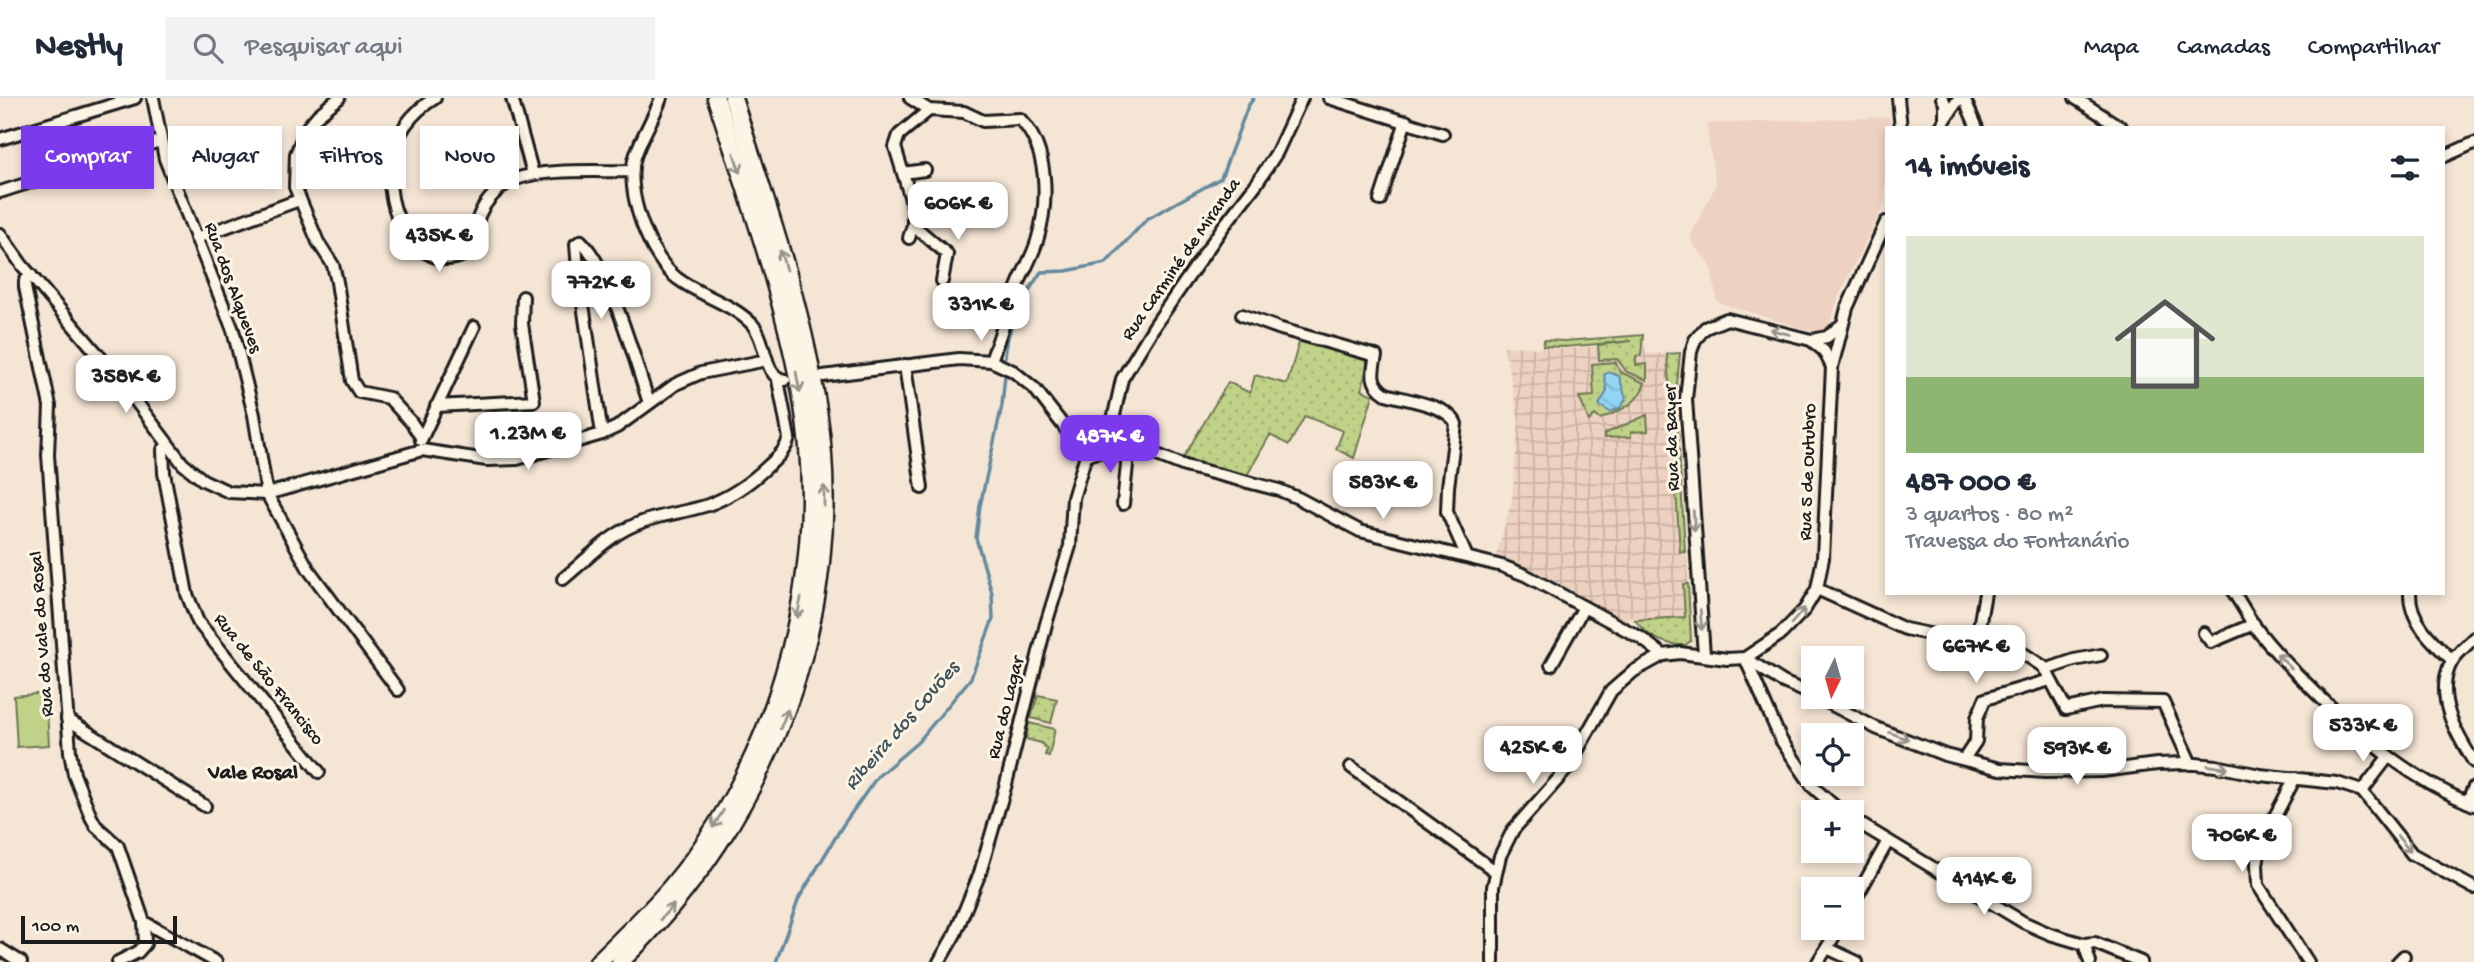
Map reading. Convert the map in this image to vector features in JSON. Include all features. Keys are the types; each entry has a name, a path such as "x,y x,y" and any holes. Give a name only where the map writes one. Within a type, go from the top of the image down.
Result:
{"highway":[{"path":"598,962 672,885 709,834 735,791 775,702 801,598 809,503 808,460 801,395 788,331 762,240 716,98"},
{"path":"620,962 684,893 749,797 792,696 806,651 820,569 823,459 808,355 768,209 733,98"}],"street":[{"path":"0,139 135,98"},
{"name":"Rua dos Alqueves","path":"153,98 160,141 233,330 254,415 267,494 309,570 398,690"},
{"path":"339,98 306,129 296,154 295,187 318,242 333,265 352,381 359,392 389,398 421,437 422,450"},
{"path":"435,98 418,110 405,125 391,160 390,179 394,205 406,232 416,247 429,255 444,259 457,258 467,252 473,243 478,216 499,188 514,180 533,174 632,171"},
{"path":"512,98 533,174"},
{"path":"563,579 624,530 657,517 722,499 746,484 788,444 781,380 770,373 759,334 744,317 678,279 662,263 646,236 632,171 635,157 661,98"},
{"path":"910,98 929,110 964,112 983,121 1020,118 1029,128 1042,158 1045,188 1038,239 991,361"},
{"path":"910,98 918,120"},
{"name":"Rua Carminé de Miranda","path":"1126,446 1113,421 1122,379 1155,325 1277,152 1301,98"},
{"path":"1329,98 1443,134"},
{"path":"1898,98 1901,126"},
{"path":"1942,98 1946,111 1942,124"},
{"path":"1942,124 1961,98 1976,126"},
{"path":"2075,98 2119,126"},
{"path":"909,238 913,225 913,206 896,154 897,140 903,131 929,110"},
{"path":"1380,200 1406,121"},
{"path":"0,192 160,141"},
{"path":"2445,156 2474,143"},
{"path":"903,173 925,170"},
{"path":"196,237 299,200"},
{"name":"Rua 5 de Outubro","path":"1745,658 1781,634 1805,609 1817,589 1824,558 1832,367 1842,324 1854,291 1885,224"},
{"path":"913,225 947,254 942,281"},
{"path":"0,233 22,265 123,384 183,464 216,488 244,494 267,494 422,450 487,460 517,459 617,427 676,384 701,373 767,360"},
{"path":"602,434 578,270 576,244 581,240 590,250 602,273 649,402"},
{"name":"Rua do Vale do Rosal","path":"31,275 25,281 25,287 50,406 47,446 67,719 74,774 96,826 118,846 144,922"},
{"path":"436,406 534,401 522,324 523,297"},
{"path":"1242,315 1281,330 1376,356 1371,373 1378,389 1386,394 1444,410 1453,416 1456,424 1447,512 1467,557"},
{"name":"Rua da Bayer","path":"1704,655 1686,399 1688,370 1695,340 1705,328 1727,319 1811,340"},
{"path":"1811,340 1827,337 1842,324"},
{"path":"421,437 474,327"},
{"path":"1811,340 1824,351 1832,367"},
{"path":"823,376 960,359 991,361 1013,371 1035,389 1086,456 1126,446 1142,449 1185,466 1279,490 1360,531 1503,566 1525,575 1641,638 1663,655"},
{"path":"905,365 922,488"},
{"name":"Rua de São Francisco","path":"167,446 163,450 164,473 187,594 198,622 319,772"},
{"path":"1123,505 1126,446"},
{"name":"Rua do Lagar","path":"939,962 955,934 980,873 1006,784 1046,624 1070,546 1073,498 1086,456"},
{"path":"1817,589 1905,629 2024,654 2047,675 2066,709 2103,701 2163,702 2191,764"},
{"path":"1976,644 1985,595"},
{"path":"2235,595 2254,624 2284,661 2350,726 2388,757 2423,780 2471,803 2474,787"},
{"path":"2410,595 2411,607 2428,637 2452,660"},
{"path":"1551,665 1584,607"},
{"path":"2204,633 2211,642 2254,624"},
{"path":"2474,638 2452,660 2445,677 2448,713 2474,762"},
{"path":"1493,962 1495,871 1500,856 1513,830 1567,769 1611,691 1634,671 1663,655 1680,653 1727,659 1745,658 1801,690"},
{"path":"1964,760 1976,741 1977,718 1985,699 2047,675 2074,660 2101,655"},
{"path":"1745,658 1781,740 1813,787 1828,800"},
{"path":"1839,709 1876,728 1945,755 2000,769 2045,772 2102,771 2157,764 2191,764 2337,783 2362,791 2412,854 2474,888"},
{"path":"67,719 205,806"},
{"path":"2362,791 2388,757"},
{"path":"1351,767 1495,871"},
{"path":"2295,778 2262,843 2257,864 2258,885 2308,962"},
{"path":"1864,826 2023,922 2050,934 2084,944 2095,943 2141,962"},
{"path":"1864,884 1888,841"},
{"path":"118,962 138,952 145,944 144,922"},
{"path":"144,922 215,962"},
{"path":"1818,962 1832,940"},
{"path":"2084,944 2090,962"},
{"path":"1827,948 1857,962"},
{"path":"0,949 21,962"}],"shaded area":[{"path":"1889,117 1890,126 1885,126 1885,202 1840,293 1829,326 1825,330 1811,331 1717,302 1711,266 1692,243 1691,235 1716,185 1706,124"},
{"path":"1644,343 1646,354 1680,353 1677,423 1692,634 1691,641 1685,645 1655,639 1631,616 1624,620 1532,569 1496,557 1512,500 1519,421 1504,346 1564,349"}],"green space":[{"path":"1643,335 1641,355 1636,356 1636,365 1647,364 1647,380 1627,372 1617,359 1599,360 1598,345 1632,341 1564,347 1543,346 1544,340"},
{"path":"1300,339 1368,359 1362,390 1373,395 1354,458 1336,449 1343,431 1305,416 1289,445 1270,435 1246,477 1182,460 1228,382 1250,393 1255,375 1287,384"},
{"path":"1680,353 1676,395 1685,552 1680,552 1667,354"},
{"path":"1615,362 1620,372 1645,383 1642,391 1633,402 1621,410 1600,419 1595,415 1589,421 1579,397 1594,396 1592,364"},
{"path":"1647,415 1648,431 1631,432 1631,437 1604,438 1604,434"},
{"path":"1683,584 1688,584 1691,641 1685,645 1657,639 1635,620 1685,617"},
{"path":"46,693 49,745 17,747 14,696"},
{"path":"1038,695 1057,699 1051,723 1031,718"},
{"path":"1029,723 1055,729 1049,756 1045,755 1047,749 1041,743 1026,739"}],"water":[{"path":"1609,372 1619,376 1626,399 1620,408 1610,412 1599,405 1607,391 1604,375"}],"waterway":[{"name":"Ribeira dos Covões","path":"1005,357 1013,323 1041,272 1066,271 1106,263 1147,219 1221,178 1248,106 1254,98"},
{"name":"Ribeira dos Covões","path":"776,962 799,898 843,825 877,777 918,742 971,678 993,619 992,593 976,538 980,506 1002,405 1005,375"}],"district":[{"name":"Vale Rosal","path":"253,774"}]}
